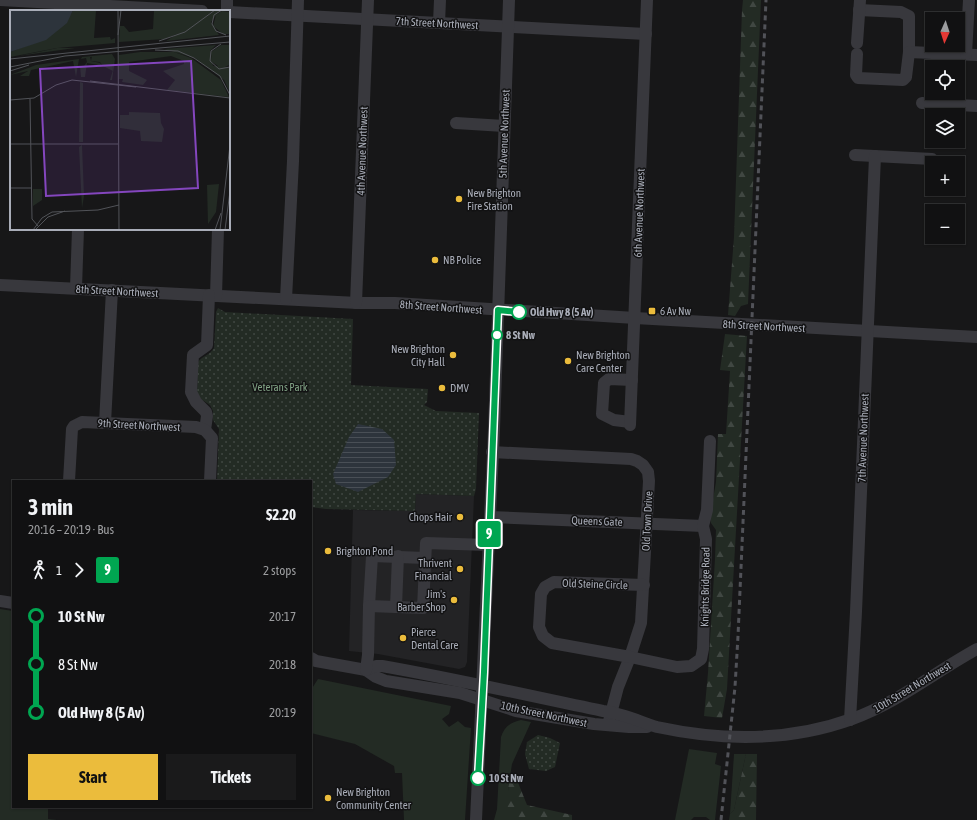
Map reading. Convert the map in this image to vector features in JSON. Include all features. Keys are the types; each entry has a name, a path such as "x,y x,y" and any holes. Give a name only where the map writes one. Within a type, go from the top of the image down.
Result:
{"street":[{"path":"0,0 17,6 157,4 196,10"},
{"path":"227,0 228,10"},
{"path":"286,299 293,161 298,0"},
{"name":"4th Avenue Northwest","path":"356,303 368,0"},
{"path":"439,23 440,0"},
{"name":"5th Avenue Northwest","path":"476,820 490,517 509,0"},
{"name":"6th Avenue Northwest","path":"632,380 609,379 604,383 602,414 614,420 630,424 632,380 634,318 646,34 647,0"},
{"path":"909,52 971,55 969,0"},
{"path":"859,5 901,12 909,16 909,52 906,77 903,80 858,78 856,75 859,5"},
{"name":"7th Street Northwest","path":"230,12 646,34"},
{"path":"922,103 977,106"},
{"path":"456,123 504,126"},
{"path":"855,155 925,159"},
{"name":"7th Avenue Northwest","path":"850,720 868,332 874,156"},
{"path":"76,288 78,230"},
{"path":"210,480 212,438 205,430 207,416 206,412 196,402 191,392 193,355 207,345 218,230"},
{"name":"8th Street Northwest","path":"0,285 356,303 395,303 868,332 977,337"},
{"path":"105,423 112,290"},
{"name":"9th Street Northwest","path":"69,480 71,434 74,426 82,422 196,427 205,430"},
{"name":"Knights Bridge Road","path":"630,657 677,667 691,666 701,659 703,649 706,539 704,526 707,510 710,440"},
{"name":"Old Town Drive","path":"492,452 631,459 643,465 648,472 647,523 641,623 618,687 608,725"},
{"name":"Queens Gate","path":"490,517 704,526"},
{"path":"369,606 423,608 426,543 488,545"},
{"path":"366,670 368,656 372,556 425,558"},
{"path":"396,607 398,556"},
{"name":"Old Steine Circle","path":"630,657 552,643 547,640 543,636 539,627 541,594 545,587 554,582 644,586"},
{"path":"0,601 12,603"},
{"name":"10th Street Northwest","path":"366,670 376,666 382,666 464,681 611,712 656,726 701,734 730,738 770,737 801,733 850,720 876,710 977,649"},
{"name":"10th Street Northwest","path":"313,661 366,670 376,677 386,681 460,693 516,711 594,724 628,727 656,726"}],"shaded area":[{"path":"358,424 382,429 394,440 396,465 388,477 358,492 336,484 333,474 349,437"},
{"path":"416,494 474,496 467,662 465,667 459,669 378,654 349,651 353,510 415,511"}],"green space":[{"path":"743,0 761,0 748,304 741,306 735,316 728,315 734,237"},
{"name":"Veterans Park","path":"218,308 225,312 353,319 351,385 428,389 427,402 424,405 436,411 479,413 476,489 474,496 416,494 415,511 326,509 312,507 312,480 217,480 219,429 213,420 213,411 210,405 201,399 197,393 198,362 214,348 216,312"},
{"path":"725,334 747,336 727,689 722,718 704,716 708,673 716,530 711,523 710,517 716,482 718,434 726,434 730,371 720,370"},
{"path":"0,609 12,611 12,808 48,808 48,819 57,820 0,820"},
{"path":"318,679 451,706 449,714 442,719 449,727 458,721 465,727 471,728 465,820 404,820 402,773 395,773 394,766 355,744 312,733 312,688"},
{"path":"521,720 531,722 512,764 508,790 508,820 494,820 497,809 501,737 504,730 508,726"},
{"path":"538,735 550,738 560,743 555,767 546,771 529,769 525,754 527,742"},
{"path":"689,749 717,753 715,764 721,766 715,820 710,820 706,817 694,817 691,820 675,820"},
{"path":"734,754 746,754 734,810 730,814"},
{"path":"746,754 757,754 756,820 729,820 730,814 734,810"},
{"path":"517,780 527,805 572,815 572,820 508,820 507,801 509,781"}],"railway":[{"path":"721,820 735,687 738,636 766,0"}],"bus line":[{"name":"9","path":"478,778 484,672 498,310 519,312"}],"place":[{"name":"New Brighton Fire Station","path":"459,199"},
{"name":"NB Police","path":"435,260"},
{"name":"6 Av Nw","path":"652,311"},
{"name":"Old Hwy 8 (5 Av)","path":"519,312"},
{"name":"8 St Nw","path":"497,335"},
{"name":"New Brighton City Hall","path":"453,355"},
{"name":"New Brighton Care Center","path":"568,361"},
{"name":"DMV","path":"442,388"},
{"name":"Chops Hair","path":"460,517"},
{"name":"Brighton Pond","path":"328,551"},
{"name":"Thrivent Financial","path":"460,569"},
{"name":"Jim's Barber Shop","path":"454,600"},
{"name":"Pierce Dental Care","path":"403,638"},
{"name":"10 St Nw","path":"478,778"},
{"name":"New Brighton Community Center","path":"328,798"}]}
